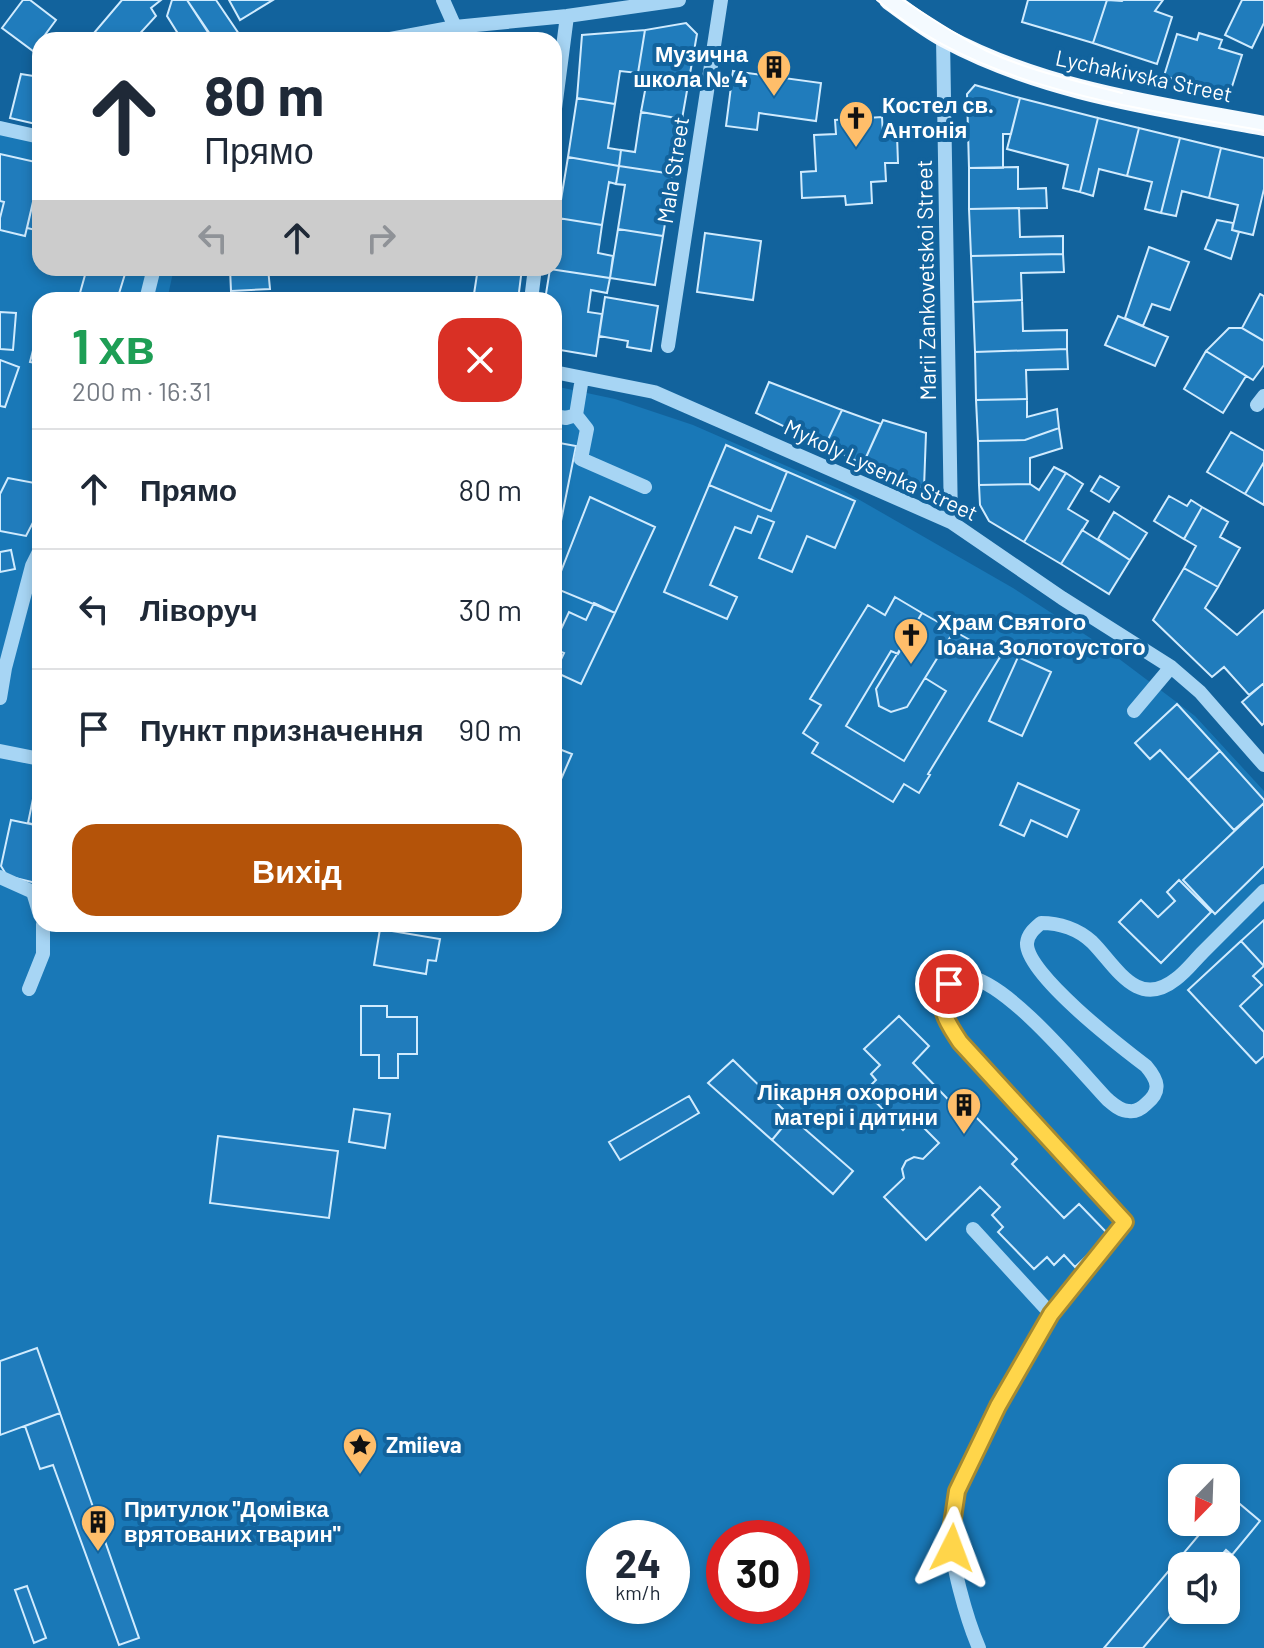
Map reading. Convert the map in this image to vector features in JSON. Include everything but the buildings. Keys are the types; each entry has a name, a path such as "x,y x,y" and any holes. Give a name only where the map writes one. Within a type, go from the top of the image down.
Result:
{"main road":[{"name":"Lychakivska Street","path":"889,0 943,38 1054,81 1126,101 1264,126"}],"street":[{"path":"443,0 455,27"},
{"path":"428,32 567,16 590,6 679,0"},
{"name":"Mala Street","path":"668,346 721,0"},
{"path":"562,54 567,16"},
{"name":"Marii Zankovetskoi Street","path":"943,38 951,522"},
{"path":"0,128 32,135"},
{"name":"Mykoly Lysenka Street","path":"562,374 654,392 951,522 1171,667 1200,692 1264,765"},
{"path":"582,378 576,415 587,429 581,459 645,487"},
{"path":"562,417 576,415"},
{"path":"0,698 5,668 32,581"},
{"path":"1134,711 1171,667"},
{"path":"0,751 32,757"},
{"path":"0,877 32,892"},
{"path":"979,1648 954,1565 951,1531 957,1491 998,1406 1051,1314 1125,1222 960,1042 946,1021 942,1008 943,995 949,984 959,977 971,977 996,990 1031,1018 1119,1109 1131,1112 1140,1110 1154,1098 1158,1087 1156,1078 1054,988 1030,958 1027,945 1030,933 1041,923 1067,927 1090,941 1133,986 1155,988 1176,979 1264,891"},
{"path":"29,989 43,954 43,932"},
{"path":"973,1229 1051,1314"}],"shaded area":[{"path":"0,121 32,129 32,276 172,276 169,292 32,292 32,932 562,932 562,388 615,399 693,425 844,491 1013,588 1098,643 1195,716 1264,791 1264,1648 0,1648"}],"tram line":[{"path":"877,0 919,31 1011,75 1111,103 1264,131"},
{"path":"903,0 965,39 1003,58 1122,93"}],"place":[{"name":"Музична школа № 4","path":"774,98"},
{"name":"Костел св. Антонія","path":"856,149"},
{"name":"Храм Святого Іоана Золотоустого","path":"911,666"},
{"name":"Лікарня охорони матері і дитини","path":"964,1136"},
{"name":"Zmiieva","path":"360,1476"},
{"name":"Притулок \"Домівка врятованих тварин\"","path":"98,1553"}],"route":[{"path":"949,984 943,995 942,1008 946,1021 960,1042 1125,1222 1051,1314 998,1406 957,1491 951,1531 952,1548"}]}
